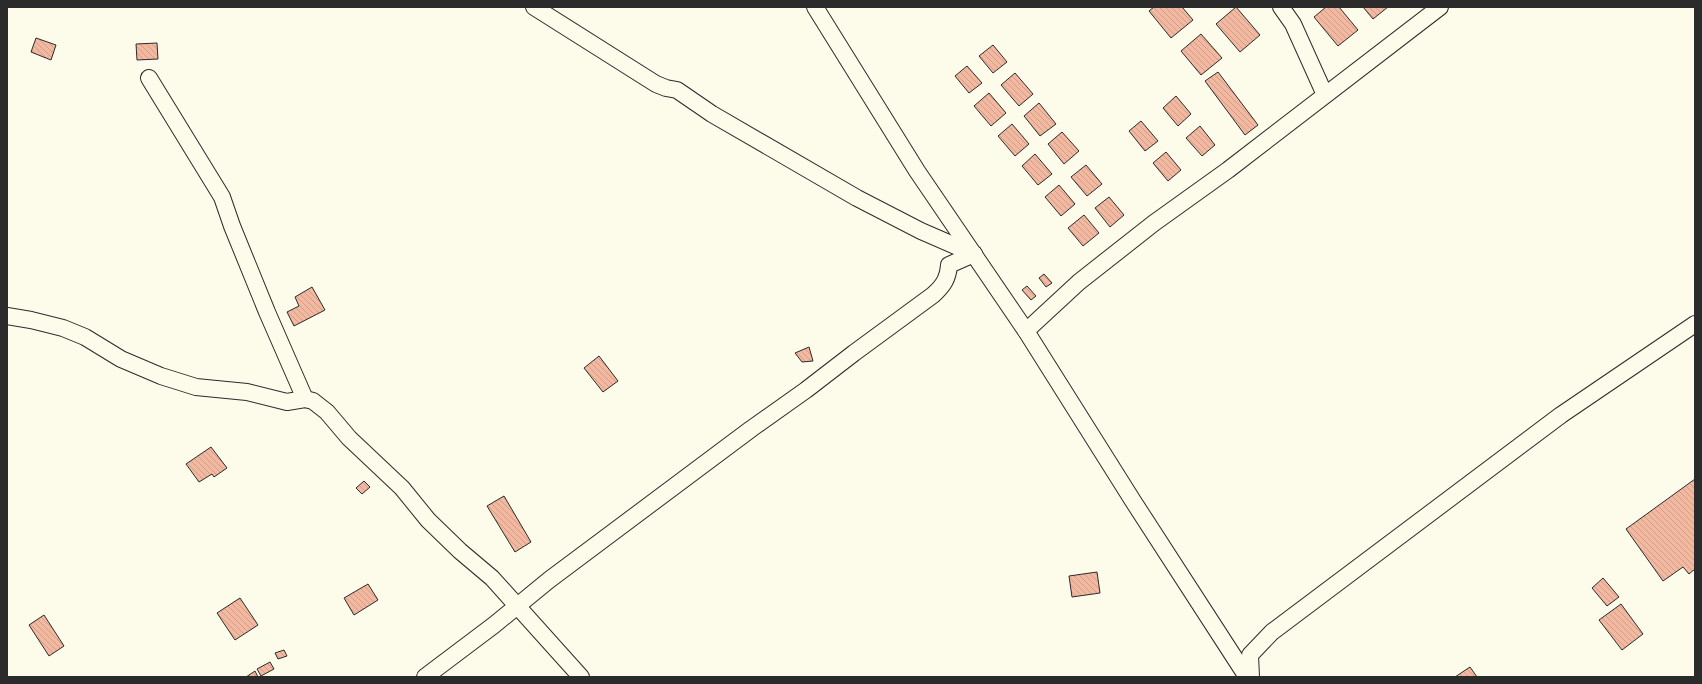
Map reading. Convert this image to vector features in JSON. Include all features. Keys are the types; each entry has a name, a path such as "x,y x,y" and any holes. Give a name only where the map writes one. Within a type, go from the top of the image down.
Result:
{"street":[{"path":"534,7 656,84 677,90 712,114 856,198 921,231 974,254"},
{"path":"815,7 917,172 1026,331 1133,501 1247,677"},
{"path":"1281,7 1293,24 1325,95"},
{"path":"1026,331 1079,282 1154,222 1228,170 1325,95 1422,12 1440,7"},
{"path":"149,78 222,197 232,226 267,312 305,399"},
{"path":"425,677 494,625 516,606 751,429 806,390 933,295 944,284 948,274 949,265 974,254"},
{"path":"7,316 63,328 85,337 121,359 161,376 196,387 247,392 287,402 305,399 313,401 327,412 349,438 402,488 428,520 460,551 492,578 582,677"},
{"path":"1251,677 1250,655 1272,632 1561,415 1695,324"}],"building":[{"path":"1154,7 1182,7 1193,20 1171,38 1149,11"},
{"path":"1236,7 1260,35 1240,52 1216,24"},
{"path":"1326,7 1339,7 1358,30 1338,46 1314,17"},
{"path":"1363,7 1388,7 1373,19"},
{"path":"1201,34 1222,58 1201,75 1181,51"},
{"path":"36,38 56,45 51,60 31,52"},
{"path":"157,43 158,59 137,60 136,44"},
{"path":"993,45 1007,62 993,73 979,56"},
{"path":"967,66 982,83 969,93 955,76"},
{"path":"1218,72 1258,125 1245,135 1205,81"},
{"path":"1015,73 1033,94 1019,106 1001,85"},
{"path":"989,93 1006,113 991,126 974,106"},
{"path":"1176,96 1191,114 1178,126 1163,108"},
{"path":"1039,103 1056,124 1040,136 1024,116"},
{"path":"1141,121 1158,141 1145,151 1129,131"},
{"path":"1012,124 1029,144 1015,156 998,136"},
{"path":"1200,126 1215,145 1202,156 1186,138"},
{"path":"1062,132 1079,151 1064,164 1048,144"},
{"path":"1166,152 1181,170 1168,181 1153,163"},
{"path":"1035,154 1052,174 1038,185 1022,166"},
{"path":"1086,165 1102,184 1087,196 1071,177"},
{"path":"1059,185 1075,204 1061,216 1045,197"},
{"path":"1109,197 1124,215 1110,227 1095,208"},
{"path":"1084,215 1099,233 1083,246 1068,228"},
{"path":"1044,274 1052,283 1046,287 1039,278"},
{"path":"1027,286 1036,296 1031,300 1022,290"},
{"path":"312,287 325,310 294,326 287,312 299,306 295,297"},
{"path":"809,347 813,361 802,362 795,353"},
{"path":"599,356 618,381 603,392 584,368"},
{"path":"211,447 227,468 214,477 212,474 199,482 186,464"},
{"path":"1695,479 1695,569 1689,574 1683,567 1663,581 1626,529"},
{"path":"364,481 370,487 362,494 356,488"},
{"path":"504,496 531,542 515,552 487,506"},
{"path":"1097,572 1100,593 1072,597 1069,576"},
{"path":"1603,578 1619,597 1607,606 1592,588"},
{"path":"368,584 378,600 354,615 344,598"},
{"path":"240,598 258,625 235,640 217,613"},
{"path":"1621,604 1643,634 1622,650 1599,620"},
{"path":"44,615 64,646 49,656 29,625"},
{"path":"284,650 287,656 278,659 275,653"},
{"path":"270,662 274,669 261,676 257,669"},
{"path":"1470,667 1477,677 1455,677"},
{"path":"255,671 258,677 246,677"}]}
